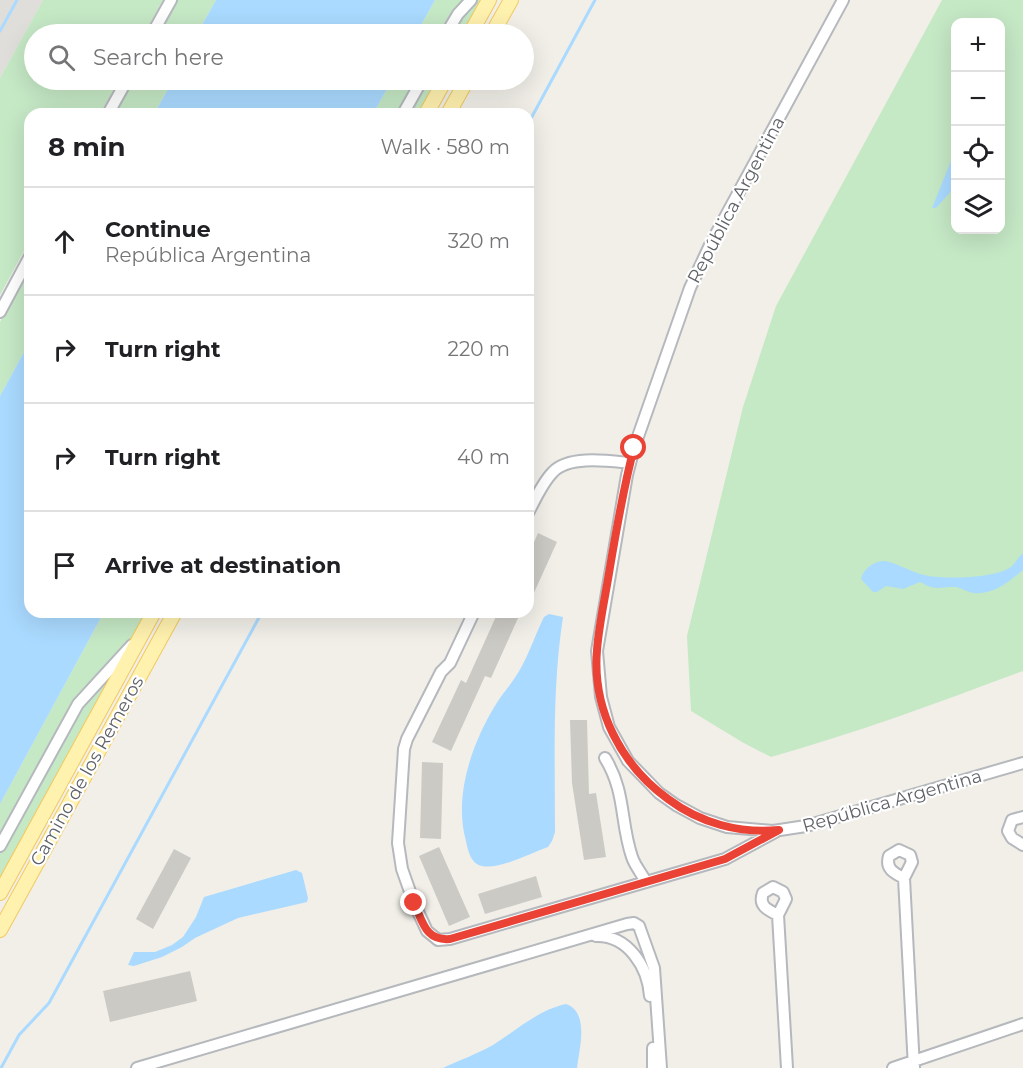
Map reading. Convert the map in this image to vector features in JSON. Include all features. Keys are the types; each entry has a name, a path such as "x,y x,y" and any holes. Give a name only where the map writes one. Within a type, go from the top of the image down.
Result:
{"main road":[{"path":"476,24 489,0"},
{"path":"498,24 511,0"},
{"path":"429,108 439,90"},
{"path":"451,108 461,90"},
{"name":"Camino de los Remeros","path":"0,893 151,618"},
{"name":"Camino de los Remeros","path":"0,930 172,618"}],"street":[{"path":"158,24 171,0"},
{"path":"452,24 471,0"},
{"name":"República Argentina","path":"843,0 710,245 676,326 630,463 621,500 597,651 601,697 609,727 628,761 643,778 676,805 700,818 727,827 779,830 806,826 1023,763"},
{"path":"111,108 121,90"},
{"path":"406,108 416,90"},
{"path":"0,312 24,267"},
{"path":"534,502 550,474 568,462 607,460 630,463"},
{"path":"471,618 450,663 441,672 404,749 398,843 402,869 427,931 438,940 450,939 725,859 779,830"},
{"path":"0,846 78,704 142,634"},
{"path":"605,758 615,774 619,788 633,861 646,882"},
{"path":"1023,817 1012,820 1008,827 1012,838 1023,845"},
{"path":"904,878 913,1066"},
{"path":"778,915 787,1068"},
{"path":"137,1068 634,923 643,931 654,968 661,1068"},
{"path":"587,936 602,936 617,941 633,952 644,970 650,986 652,1007 653,1068"},
{"path":"913,1066 1023,1024"},
{"path":"893,1068 913,1066 1023,1031"}],"shaded area":[{"path":"0,0 43,0 30,24 24,24 24,34 0,78"}],"green space":[{"path":"43,0 163,0 150,24 30,24"},
{"path":"176,0 216,0 203,24 163,24"},
{"path":"435,0 480,0 467,24 422,24"},
{"path":"942,0 1023,0 1023,671 929,706 771,757 691,711 687,636 743,407 776,306"},
{"path":"24,34 24,90 113,90 103,108 24,108 24,251 0,295 0,78"},
{"path":"127,90 167,90 157,108 117,108"},
{"path":"386,90 432,90 422,108 376,108"},
{"path":"24,278 24,352 0,396 0,322"},
{"path":"101,618 143,618 0,882 0,804"}],"water":[{"path":"216,0 435,0 422,24 203,24"},
{"path":"167,90 386,90 376,108 157,108"},
{"path":"951,161 951,191 936,208 932,208"},
{"path":"24,352 24,618 101,618 0,804 0,396"},
{"path":"1023,553 1023,570 1000,587 988,592 971,592 956,587 935,588 920,582 903,589 886,586 873,592 861,579 867,569 881,561 928,576 952,578 993,574 1011,567"},
{"path":"549,614 563,617 557,670 555,832 548,847 497,866 478,865 467,845 462,805 473,750 489,716 519,672 544,617"},
{"path":"296,870 302,873 307,902 238,918 195,938 162,957 134,966 128,965 134,952 155,952 172,945 183,937 196,917 204,897"},
{"path":"566,1004 573,1008 581,1023 577,1068 443,1068 493,1045 546,1011"}],"building":[{"path":"538,533 557,542 534,593 534,542"},
{"path":"495,618 518,618 491,678 485,676 451,751 432,742 461,680 466,683"},
{"path":"570,720 587,720 589,794 596,793 606,857 584,860 572,783"},
{"path":"422,762 443,763 441,839 420,838"},
{"path":"439,847 470,917 449,926 419,856"},
{"path":"174,849 191,858 153,929 136,919"},
{"path":"536,876 542,897 485,914 478,894"},
{"path":"190,971 197,1001 110,1022 103,991"}],"waterway":[{"path":"0,31 17,0"},
{"path":"534,113 595,0"},
{"path":"1,1068 19,1035 49,1003 259,618"}],"route":[{"path":"414,903 431,936 438,940 450,939 725,859 779,830 727,827 700,818 676,805 659,793 628,761 609,727 601,697 597,651 621,500 634,448"}]}
